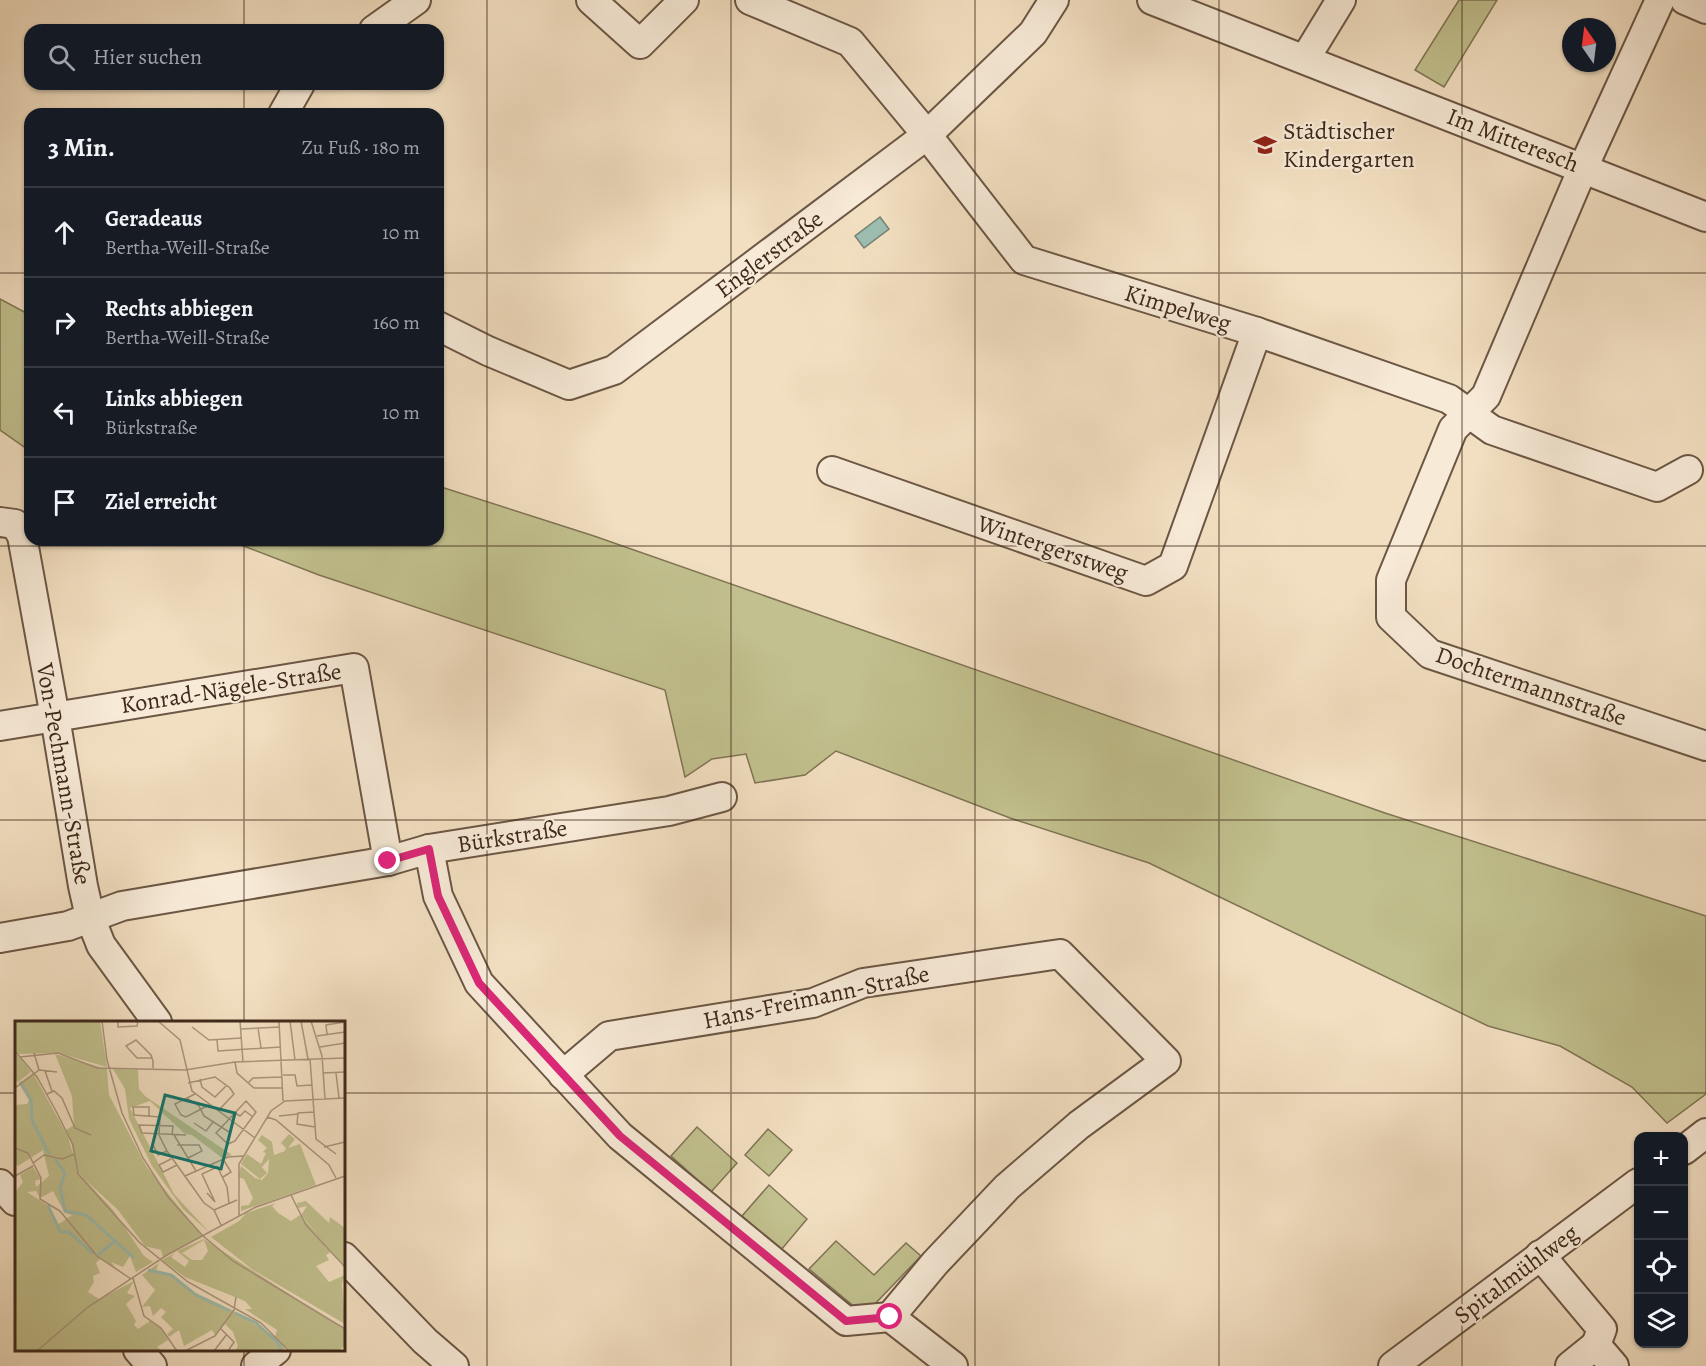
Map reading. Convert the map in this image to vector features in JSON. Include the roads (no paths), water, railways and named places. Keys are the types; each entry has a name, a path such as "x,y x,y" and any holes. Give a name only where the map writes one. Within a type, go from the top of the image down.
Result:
{"street":[{"path":"382,24 416,0"},
{"path":"591,0 640,44 684,0"},
{"name":"Kimpelweg","path":"750,0 849,42 927,135 1024,260 1257,333 1449,399 1492,430 1657,488 1688,470"},
{"name":"Englerstraße","path":"444,329 488,351 568,385 614,370 927,135 1033,33 1054,0"},
{"name":"Im Mitteresch","path":"1152,0 1706,217"},
{"path":"1305,59 1341,0"},
{"name":"Dochtermannstraße","path":"1660,0 1583,168 1486,396 1453,429 1391,580 1391,617 1430,654 1706,746"},
{"path":"1685,0 1706,9"},
{"path":"286,108 297,90"},
{"name":"Wintergerstweg","path":"832,471 1146,581 1173,566 1257,333"},
{"name":"Von-Pechmann-Straße","path":"0,522 15,524 22,536 56,717 82,886 90,917 101,945 156,1021"},
{"name":"Konrad-Nägele-Straße","path":"56,717 354,668 388,861"},
{"path":"0,726 56,717"},
{"name":"Bürkstraße","path":"0,938 68,926 122,906 388,861 429,849 669,811 722,796"},
{"path":"429,849 438,896 479,983 620,1136 846,1321 890,1317 953,1366"},
{"name":"Hans-Freimann-Straße","path":"563,1075 609,1035 813,1003 863,982 1060,954 1166,1061 1079,1125 1006,1187 935,1263 890,1317"},
{"name":"Spitalmühlweg","path":"1393,1366 1634,1186"},
{"path":"1540,1255 1602,1329 1596,1345 1570,1366"},
{"path":"345,1260 353,1286 454,1366"},
{"path":"1596,1345 1614,1366"},
{"path":"139,1351 152,1366"},
{"path":"256,1366 275,1351"}],"place":[{"name":"Städtischer Kindergarten","path":"1265,145"}]}
